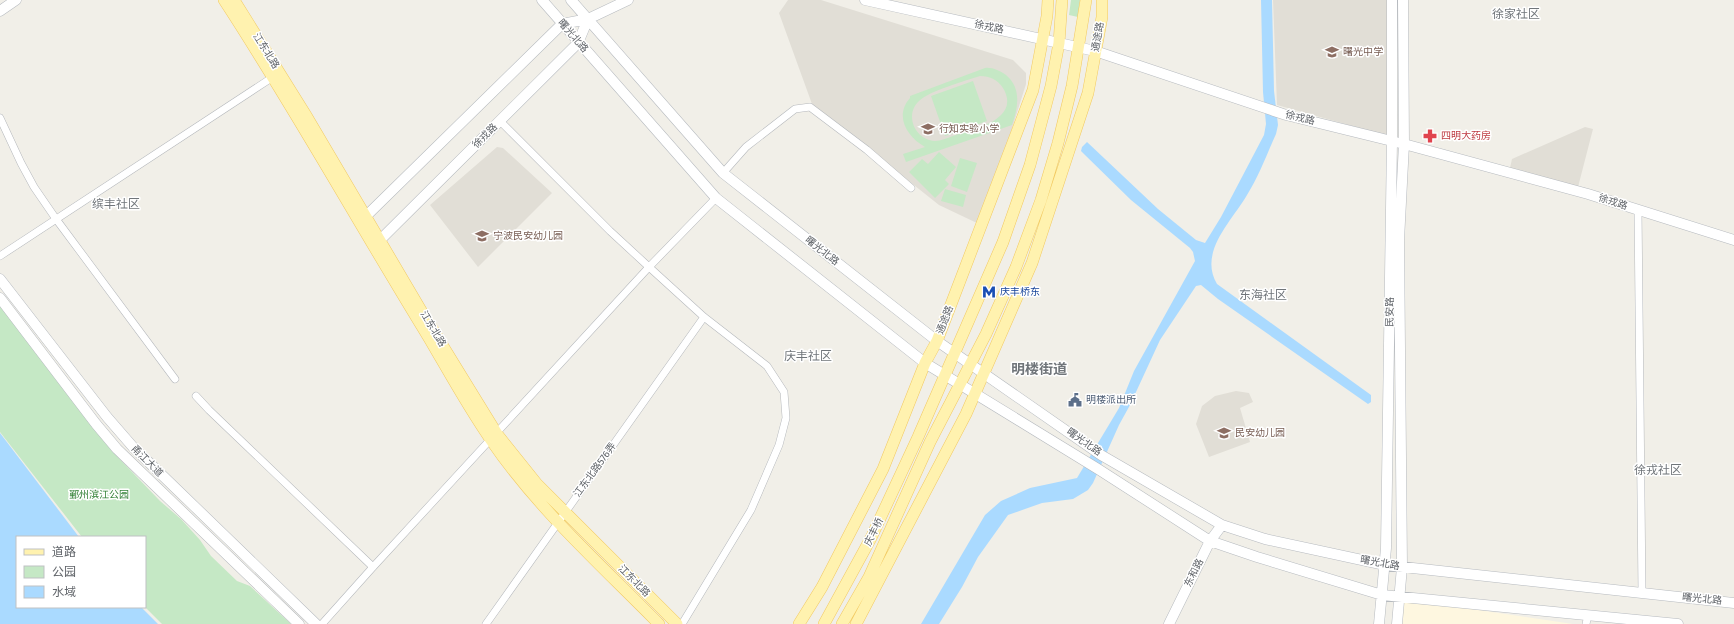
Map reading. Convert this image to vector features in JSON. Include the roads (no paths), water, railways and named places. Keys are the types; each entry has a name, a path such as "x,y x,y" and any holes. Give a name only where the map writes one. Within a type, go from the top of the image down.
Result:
{"main road":[{"path":"0,11 16,0"},
{"name":"江东北路","path":"224,0 276,75"},
{"name":"江东北路","path":"234,0 276,75 362,220 430,326 494,437 529,489 558,522 659,624"},
{"name":"曙光北路","path":"542,0 578,43 716,198 925,363 976,392 1210,541 1257,557 1382,594 1587,619 1678,624"},
{"name":"曙光北路","path":"571,0 723,173 954,353 985,373 1101,455 1222,525 1265,539 1385,565 1734,603"},
{"path":"362,220 562,24 588,19 628,0"},
{"name":"徐戎路","path":"865,0 1096,51 1286,115 1404,144 1588,194 1734,240"},
{"name":"通途路","path":"799,624 822,587 883,469 925,363 937,340 1033,90 1043,39 1048,0"},
{"path":"945,374 1003,242 1030,165 1051,86 1059,43 1062,0"},
{"name":"通途路","path":"930,442 986,334 1016,267 1041,200 1058,143 1072,86 1077,47 1084,20 1086,0"},
{"name":"通途路","path":"856,624 966,414 1032,263 1088,93 1102,17 1102,0"},
{"name":"民安路","path":"1379,624 1386,540 1392,141 1392,0"},
{"name":"民安路","path":"1397,624 1402,567 1400,240 1404,144 1403,0"},
{"name":"徐戎路","path":"377,244 578,43 588,19"},
{"name":"甬江大道","path":"0,279 106,417 138,453 316,624"},
{"name":"甬江大道","path":"0,298 96,424 118,449 299,624"},
{"name":"庆丰桥","path":"824,624 871,538 918,437 945,374"},
{"name":"江东北路","path":"494,437 537,484 677,624"},
{"name":"庆丰桥","path":"842,624 869,577 930,442"},
{"name":"东和路","path":"1169,624 1210,541 1222,525"}],"street":[{"path":"0,256 276,75"},
{"path":"723,173 746,146 795,109 810,107 867,150 911,188"},
{"path":"0,118 34,187 56,219 175,379"},
{"path":"500,121 649,268 704,317 766,366 784,392 786,418 779,445 750,510 682,624"},
{"path":"322,624 649,268 716,198"},
{"path":"1638,210 1642,593"},
{"name":"江东北路576弄","path":"486,624 704,317"},
{"path":"196,396 373,567"}],"water":[{"path":"1261,0 1272,0 1274,91 1278,125 1276,134 1263,165 1241,205 1219,237 1214,249 1212,272 1217,284 1371,395 1371,402 1368,404 1218,299 1201,285 1196,286 1160,340 1093,483 1088,490 1073,499 1042,503 1008,515 978,557 962,587 939,624 921,624 985,515 1001,501 1030,488 1077,478 1119,408 1134,371 1195,261 1193,252 1190,248 1131,200 1081,151 1082,147 1087,142 1158,209 1196,240 1205,243 1221,217 1264,135 1266,124 1263,92"},
{"path":"0,433 78,536 16,536 16,608 142,608 158,624 0,624"}],"place":[{"name":"曙光中学","path":"1332,52"},
{"name":"行知实验小学","path":"928,129"},
{"name":"四明大药房","path":"1430,136"},
{"name":"宁波民安幼儿园","path":"482,236"},
{"name":"庆丰桥东","path":"989,292"},
{"name":"明楼派出所","path":"1075,400"},
{"name":"民安幼儿园","path":"1224,433"}],"district":[{"name":"徐家社区","path":"1516,14"},
{"name":"缤丰社区","path":"116,204"},
{"name":"东海社区","path":"1263,295"},
{"name":"庆丰社区","path":"808,356"},
{"name":"明楼街道","path":"1039,369"},
{"name":"徐戎社区","path":"1658,470"}],"park label":[{"name":"鄞州滨江公园","path":"99,495"}]}
